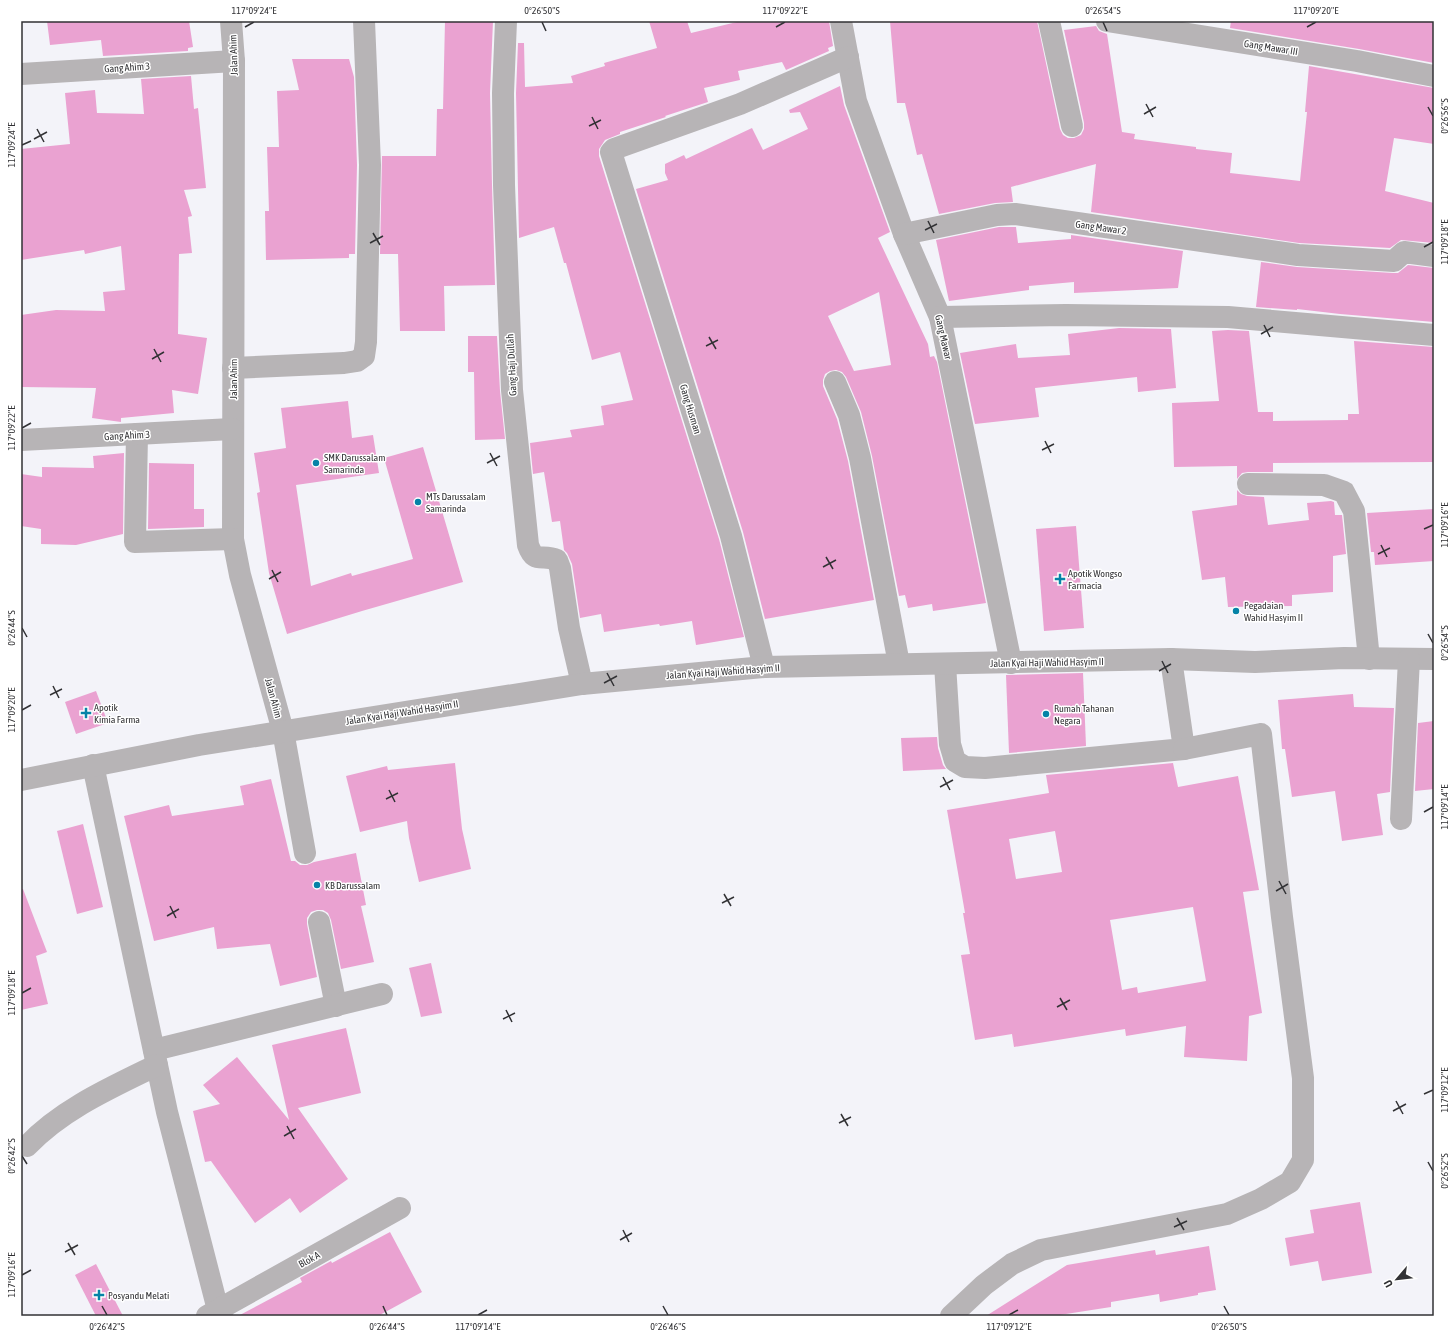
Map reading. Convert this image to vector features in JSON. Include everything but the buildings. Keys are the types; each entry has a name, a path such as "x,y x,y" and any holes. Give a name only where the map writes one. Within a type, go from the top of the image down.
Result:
{"street":[{"name":"Jalan Ahim","path":"232,21 234,60 232,429 233,539 240,575 283,731 305,853"},
{"path":"233,368 344,363 357,361 364,356 366,342 370,165 364,21"},
{"name":"Gang Haji Dullah","path":"506,21 503,93 512,390 528,545 533,556 539,558 551,557 557,560 560,568 569,628 582,684"},
{"name":"Gang Mawar","path":"841,21 856,101 904,234 940,317 1011,663"},
{"path":"1049,21 1072,126"},
{"name":"Gang Mawar III","path":"1107,21 1349,60 1434,76"},
{"name":"Gang Husman","path":"764,667 731,536 611,154 614,149 740,104 848,57"},
{"name":"Gang Ahim 3","path":"21,74 234,60"},
{"name":"Gang Mawar 2","path":"904,234 997,215 1015,214 1298,256 1394,261 1404,252 1434,256"},
{"path":"940,317 1066,315 1228,317 1434,335"},
{"path":"835,382 849,415 860,458 899,664"},
{"name":"Gang Ahim 3","path":"21,440 232,429"},
{"path":"137,434 135,542 233,539"},
{"path":"1248,484 1324,485 1344,492 1354,511 1369,659"},
{"name":"Jalan Kyai Haji Wahid Hasyim II","path":"21,780 199,745 582,684 764,667 1171,659 1255,662 1344,658 1434,660"},
{"path":"1171,659 1184,749"},
{"path":"1401,819 1409,659"},
{"path":"945,664 950,744 955,761 965,767 985,768 1184,749 1261,734 1282,917 1303,1078 1303,1160 1290,1182 1261,1199 1228,1214 1041,1250 1012,1264 984,1285 951,1316"},
{"path":"93,765 167,1112 216,1314"},
{"path":"319,922 336,1006"},
{"path":"27,1146 41,1132 75,1108 156,1057 382,994"},
{"name":"Blok A","path":"216,1314 400,1208"}],"place":[{"name":"SMK Darussalam Samarinda","path":"316,463"},
{"name":"MTs Darussalam Samarinda","path":"418,502"},
{"name":"Apotik Wongso Farmacia","path":"1060,579"},
{"name":"Pegadaian Wahid Hasyim II","path":"1236,611"},
{"name":"Apotik Kimia Farma","path":"86,713"},
{"name":"Rumah Tahanan Negara","path":"1046,714"},
{"name":"KB Darussalam","path":"317,885"},
{"name":"Posyandu Melati","path":"99,1295"}]}
